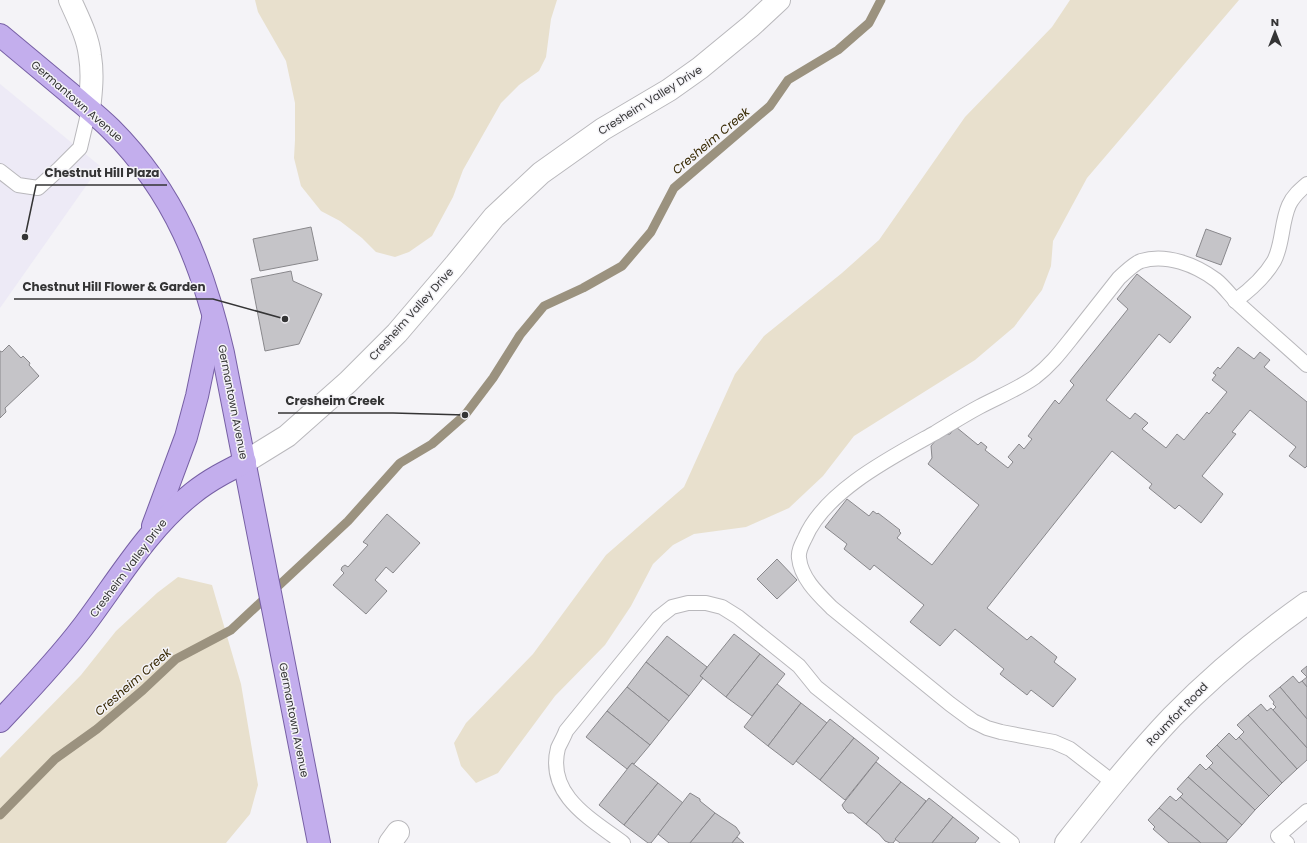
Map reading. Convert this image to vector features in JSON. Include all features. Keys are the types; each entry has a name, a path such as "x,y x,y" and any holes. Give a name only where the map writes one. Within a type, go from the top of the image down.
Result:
{"main road":[{"path":"70,0 84,32 90,55 92,72 89,110"},
{"name":"Cresheim Valley Drive","path":"0,721 82,629 148,537 176,507 210,480 245,462 287,436 348,382 397,333 494,217 532,182 564,156 603,129 669,90 700,68 751,26 778,0"},
{"name":"Germantown Avenue","path":"0,35 110,128 131,150 150,174 168,202 195,256 214,314 223,353 319,843"},
{"path":"148,537 186,437 197,396 214,314"},
{"name":"Roumfort Road","path":"1066,843 1114,783 1162,728 1209,681 1252,645 1307,603"}],"lane":[{"path":"0,171 18,185 38,188 80,148 89,110"},
{"path":"1235,301 1253,287 1274,261 1282,239 1289,205 1297,192 1307,184"},
{"path":"1114,783 1070,749 1054,742 987,728 973,721 950,704 832,608 814,591 804,573 799,557 801,546 808,531 823,511 842,491 895,455 980,407 1019,387 1051,364 1119,278 1141,261 1157,259 1174,260 1197,268 1217,280 1235,301 1307,365"},
{"path":"623,843 582,813 567,798 559,783 556,766 558,748 566,732 658,618 672,607 688,602 706,602 722,607 738,617 799,666 816,687 1012,843"},
{"path":"1278,841 1307,811"}],"shaded area":[{"path":"255,0 557,0 551,19 546,57 539,71 519,85 501,103 463,170 453,197 432,236 409,252 395,257 376,252 362,238 340,221 321,211 301,186 294,158 295,103 286,61 258,12"},
{"path":"1070,0 1239,0 1087,178 1053,241 1051,266 1042,290 1014,327 975,360 854,436 823,476 789,508 746,527 694,534 673,545 653,564 631,606 605,645 555,696 498,773 476,783 461,766 454,743 466,723 533,654 606,555 684,487 735,374 764,336 842,273 879,240 965,117 1052,27"},
{"path":"0,84 100,166 0,308"},
{"path":"178,577 212,585 241,684 258,785 250,814 226,843 0,843 0,758 81,675 116,631 157,593"}],"building":[{"path":"311,227 318,260 260,271 253,239"},
{"path":"1206,229 1231,238 1221,265 1196,256"},
{"path":"291,271 293,281 322,294 299,344 265,351 251,279"},
{"path":"1137,274 1191,317 1170,343 1159,334 1106,400 1130,419 1135,413 1148,423 1142,429 1166,448 1177,434 1184,440 1207,412 1209,414 1227,392 1212,380 1216,375 1213,373 1218,367 1220,369 1238,347 1254,359 1260,352 1270,360 1264,367 1307,402 1307,466 1305,468 1289,456 1296,447 1250,410 1232,432 1236,434 1202,476 1223,494 1201,523 1179,505 1175,509 1149,488 1152,484 1112,451 987,608 1027,640 1031,636 1057,657 1054,662 1076,679 1053,707 1031,690 1027,695 1000,674 1004,669 955,629 940,646 910,622 924,605 874,565 870,570 844,549 847,544 825,527 847,499 869,516 873,511 877,514 878,513 900,530 899,531 901,533 897,538 932,565 979,505 928,464 932,458 931,446 940,435 950,434 956,427 978,445 981,442 987,447 985,450 1008,468 1013,462 1008,457 1019,444 1024,449 1032,439 1028,436 1055,400 1059,404 1074,385 1070,381 1128,309 1117,299"},
{"path":"9,345 21,358 23,356 30,363 29,365 39,376 5,408 6,412 0,418 0,351 2,352"},
{"path":"387,514 420,543 393,573 386,567 375,580 387,591 366,614 333,585 344,573 341,570 342,567 345,565 348,567 368,545 363,542"},
{"path":"777,559 797,580 777,599 757,579"},
{"path":"734,634 760,654 726,697 700,676"},
{"path":"667,636 707,667 700,676 703,678 689,696 646,662"},
{"path":"760,654 785,674 752,716 726,697"},
{"path":"646,662 689,696 669,721 627,687"},
{"path":"1307,666 1307,677 1301,671"},
{"path":"1293,676 1299,683 1302,681 1307,687 1307,719 1280,687"},
{"path":"1307,677 1307,687 1302,681"},
{"path":"777,684 801,703 768,746 744,727"},
{"path":"627,687 669,721 650,745 607,711"},
{"path":"1280,687 1307,719 1307,748 1273,710 1276,707 1269,696"},
{"path":"801,703 827,723 793,765 768,746"},
{"path":"1261,704 1267,711 1271,708 1307,748 1307,760 1297,769 1248,715"},
{"path":"607,711 650,745 634,764 632,763 627,769 586,737"},
{"path":"1248,715 1297,769 1282,783 1239,737 1244,732 1237,725"},
{"path":"830,719 854,738 820,780 796,761"},
{"path":"1229,733 1236,740 1239,737 1282,783 1269,796 1217,745"},
{"path":"854,738 879,758 845,800 820,780"},
{"path":"1217,745 1269,796 1255,810 1209,767 1213,763 1206,756"},
{"path":"876,762 901,782 866,824 853,813 848,813 842,805"},
{"path":"632,763 658,783 624,825 599,805"},
{"path":"1200,764 1206,770 1209,767 1255,810 1242,825 1188,777"},
{"path":"1188,777 1242,825 1228,840 1180,797 1183,794 1177,789"},
{"path":"901,782 926,801 893,843 890,843 885,841 879,834 866,824"},
{"path":"658,783 683,803 651,843 648,843 624,825"},
{"path":"690,793 700,799 700,801 715,813 690,843 669,843 658,834"},
{"path":"1170,796 1176,801 1180,797 1228,840 1226,843 1201,843 1159,808"},
{"path":"929,798 953,817 932,843 900,843 895,839"},
{"path":"1159,808 1201,843 1169,843 1153,829 1155,827 1148,820"},
{"path":"715,813 736,827 740,833 732,843 690,843"},
{"path":"953,817 979,838 975,843 932,843"},
{"path":"737,837 744,843 732,843"}],"waterway":[{"name":"Cresheim Creek","path":"0,815 55,759 97,729 143,690 176,659 231,630 348,521 400,463 432,444 465,415 493,378 520,335 544,306 583,288 622,266 651,232 674,188 770,106 788,80 838,50 869,23 881,0"}],"place":[{"name":"Chestnut Hill Plaza","path":"25,237"},
{"name":"Chestnut Hill Flower & Garden","path":"285,319"},
{"name":"Cresheim Creek","path":"465,415"}]}
